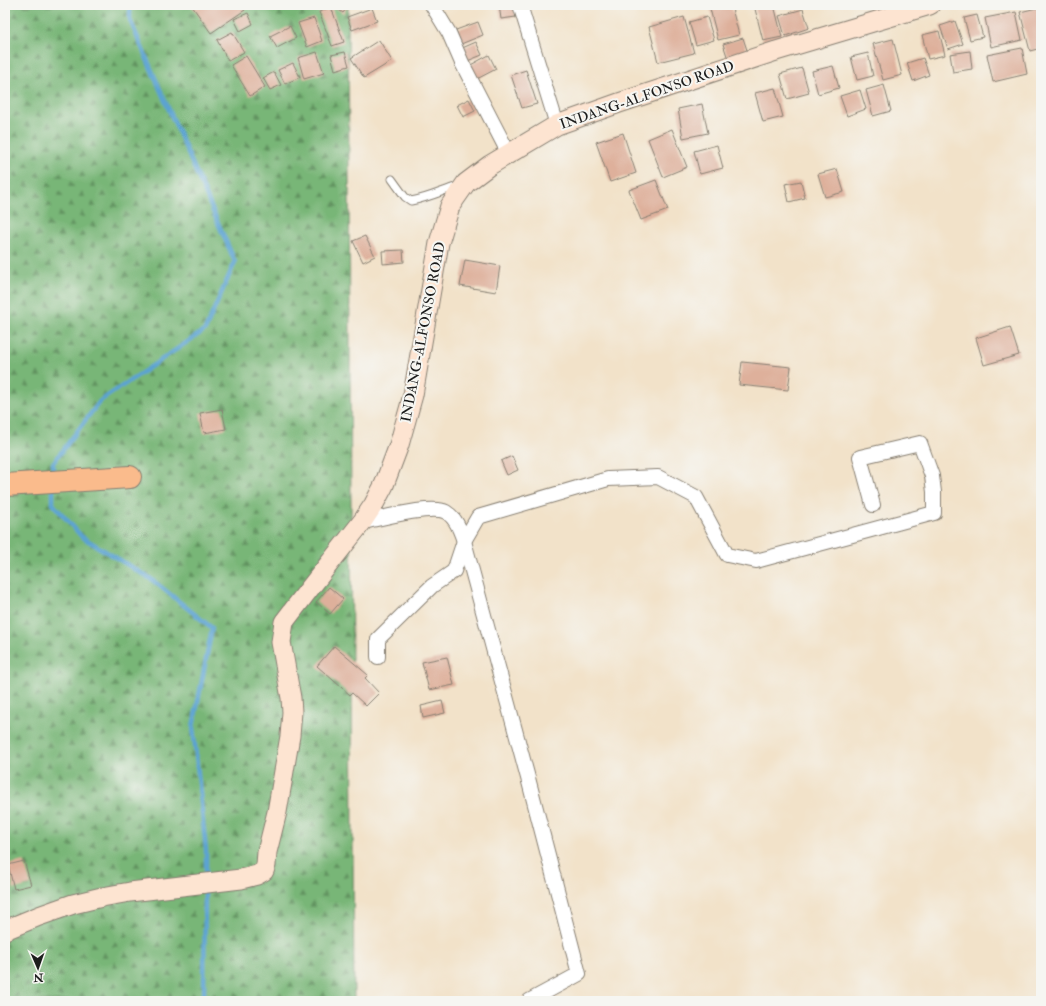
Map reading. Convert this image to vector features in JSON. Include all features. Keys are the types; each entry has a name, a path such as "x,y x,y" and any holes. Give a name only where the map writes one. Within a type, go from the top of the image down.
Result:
{"main road":[{"name":"INDANG-ALFONSO ROAD","path":"5,930 73,904 102,897 130,892 241,879 258,875 264,871 277,812 290,736 292,712 281,642 284,622 362,522 384,485 399,445 413,395 438,243 450,206 466,184 490,164 557,125 776,51 930,5"},
{"path":"5,484 130,477"}],"street":[{"path":"432,5 449,32 462,63 509,154"},
{"path":"520,5 557,125"},
{"path":"378,657 378,639 432,586 454,571 464,540 478,517 608,479 658,477 696,497 727,555 756,561 934,513 932,476 920,443 860,457 873,505"},
{"path":"362,522 438,509 446,512 451,517 459,528 464,540 579,974 529,1001"}],"lane":[{"path":"392,179 405,197 411,201 433,196 444,190 466,184"}],"green space":[{"path":"5,5 348,5 354,1001 5,1001"}],"building":[{"path":"242,5 245,10 211,33 192,6"},
{"path":"332,5 349,5 343,13"},
{"path":"499,5 514,5 516,17 501,19"},
{"path":"709,5 731,5 739,35 718,40"},
{"path":"754,5 774,5 782,37 763,41"},
{"path":"331,7 344,42 332,46 319,12"},
{"path":"1041,7 1041,48 1030,51 1020,12"},
{"path":"372,8 377,21 352,30 347,17"},
{"path":"803,9 809,28 785,36 779,16"},
{"path":"1016,12 1022,40 991,47 985,18"},
{"path":"248,13 253,24 240,31 234,19"},
{"path":"977,15 983,37 970,40 964,18"},
{"path":"684,17 694,53 658,62 649,27"},
{"path":"707,17 714,40 696,45 689,22"},
{"path":"314,18 322,41 307,47 298,23"},
{"path":"955,21 963,44 948,49 940,26"},
{"path":"478,22 483,35 461,44 456,30"},
{"path":"290,26 296,38 277,48 270,36"},
{"path":"939,31 945,55 928,59 922,35"},
{"path":"232,32 244,52 228,61 217,40"},
{"path":"743,38 748,53 728,59 723,44"},
{"path":"893,39 902,75 883,80 873,44"},
{"path":"379,40 392,61 364,78 351,58"},
{"path":"476,42 482,55 465,62 460,49"},
{"path":"1022,48 1027,74 993,82 987,55"},
{"path":"970,51 972,69 953,72 950,54"},
{"path":"317,52 324,73 304,79 298,58"},
{"path":"345,52 349,66 335,70 331,55"},
{"path":"868,53 873,76 857,80 851,57"},
{"path":"489,55 496,69 475,80 467,67"},
{"path":"246,56 265,87 250,96 231,65"},
{"path":"923,58 929,75 913,81 907,63"},
{"path":"293,63 300,77 285,84 278,70"},
{"path":"833,66 839,88 818,94 812,71"},
{"path":"802,68 809,93 787,99 780,74"},
{"path":"526,70 537,104 522,108 511,75"},
{"path":"274,72 281,85 270,90 263,78"},
{"path":"884,85 891,111 873,116 866,90"},
{"path":"775,88 783,117 763,122 755,93"},
{"path":"860,90 866,109 847,116 840,96"},
{"path":"469,99 475,111 463,117 457,105"},
{"path":"702,104 708,133 683,138 678,109"},
{"path":"672,129 687,167 663,177 648,139"},
{"path":"623,133 636,173 610,182 596,142"},
{"path":"717,145 723,168 700,174 694,151"},
{"path":"837,169 844,192 825,197 818,174"},
{"path":"656,180 668,210 641,220 629,190"},
{"path":"801,181 805,198 789,202 785,184"},
{"path":"365,236 375,256 363,262 353,241"},
{"path":"403,250 404,262 383,264 382,251"},
{"path":"465,260 500,266 496,292 460,286"},
{"path":"1010,327 1019,355 984,365 976,338"},
{"path":"742,362 791,367 788,390 739,385"},
{"path":"222,409 226,429 204,433 200,413"},
{"path":"512,456 518,470 507,475 501,461"},
{"path":"329,587 343,599 330,614 316,602"},
{"path":"334,646 368,675 365,678 379,693 366,706 352,693 350,695 317,666"},
{"path":"447,657 454,685 429,690 422,662"},
{"path":"442,701 445,713 423,718 421,706"},
{"path":"24,861 31,885 14,889 8,865"}],"waterway":[{"path":"53,475 53,463 100,401 205,330 235,262 130,20 130,5"},
{"path":"53,487 53,504 82,537 151,579 212,628 193,727 206,850 206,878"},
{"path":"204,1001 205,887"}]}
